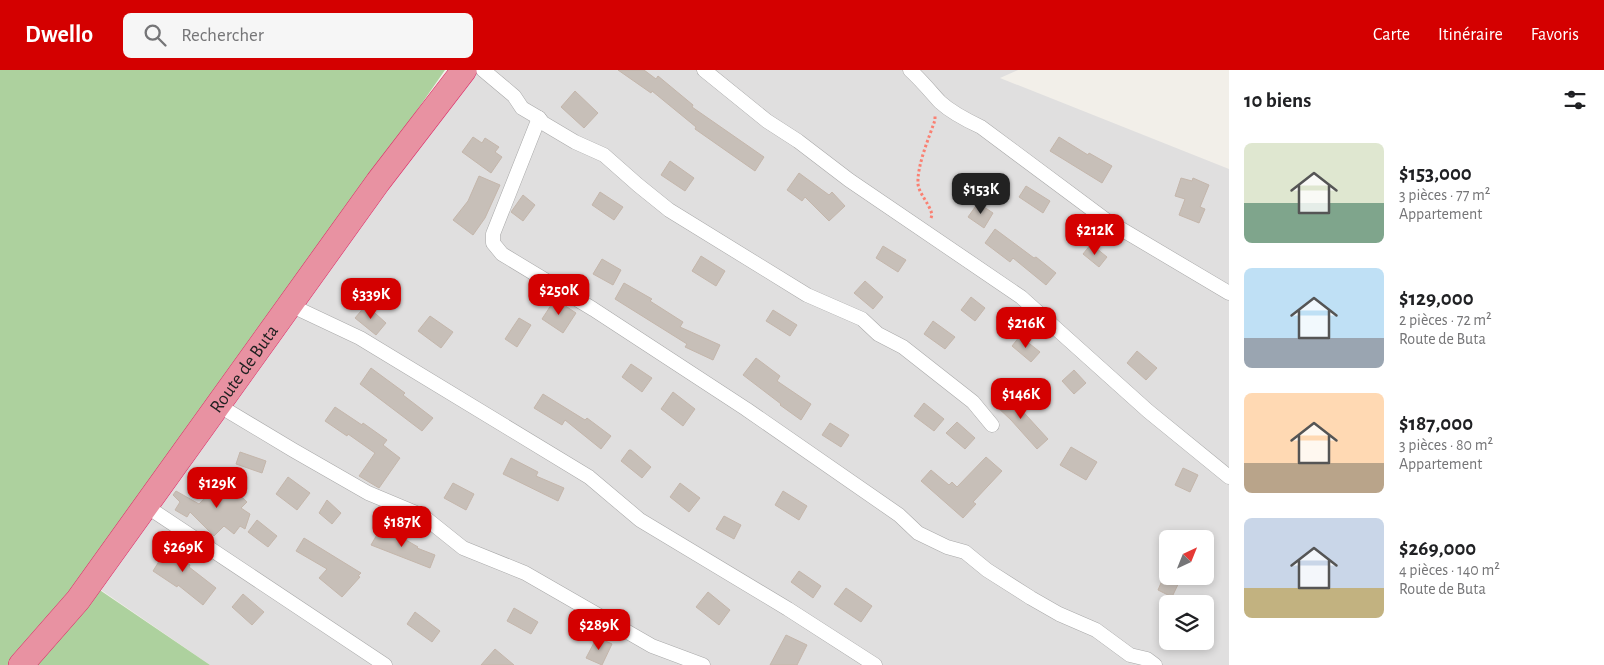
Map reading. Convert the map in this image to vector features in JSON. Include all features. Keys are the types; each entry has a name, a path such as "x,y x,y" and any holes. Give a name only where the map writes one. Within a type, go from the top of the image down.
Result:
{"highway":[{"name":"Route de Buta","path":"22,665 78,600 378,182 464,70"}],"street":[{"path":"483,70 514,96 522,108 575,142 604,154 638,186 669,210 807,295 862,319 878,334 903,346 973,402 992,425"},
{"path":"704,70 767,121 798,141 849,180 1020,297 1148,411 1229,477"},
{"path":"910,70 928,86 940,102 960,117 981,127 1106,220 1229,293"},
{"path":"539,118 493,234 492,243 502,254 587,304 746,409 899,515 918,533 947,547 965,552 987,570 1031,598 1059,614 1096,630 1130,655 1147,659 1155,665"},
{"path":"290,305 360,338 589,477 640,520 788,609 875,665"},
{"path":"218,405 368,493 423,516 463,548 525,573 652,646 702,665"},
{"path":"146,506 385,665"}],"path":[{"path":"923,230 932,216 930,206 918,185 920,167 935,120 934,106 928,86"}],"shaded area":[{"path":"464,70 1018,70 1000,78 1229,169 1229,665 210,665 91,583"}],"green space":[{"path":"0,70 445,70 279,309 82,578 210,665 0,665"}],"building":[{"path":"618,70 644,70 656,79 658,76 693,105 692,107 764,157 755,171 695,129 696,127 652,91 651,93"},
{"path":"575,91 598,113 584,128 561,107"},
{"path":"473,137 482,143 485,138 499,147 495,152 502,157 491,173 462,152"},
{"path":"1059,137 1088,155 1089,153 1112,166 1102,183 1050,151"},
{"path":"670,161 694,178 685,191 661,175"},
{"path":"799,173 829,195 832,192 845,206 829,221 805,197 802,201 787,190"},
{"path":"479,176 500,185 485,218 473,235 453,220 468,201"},
{"path":"1181,178 1192,181 1193,178 1209,185 1200,207 1205,209 1199,223 1179,215 1185,199 1175,196"},
{"path":"1026,186 1050,201 1043,213 1019,197"},
{"path":"600,192 623,207 614,220 592,205"},
{"path":"523,195 535,205 523,221 511,212"},
{"path":"978,203 993,213 984,228 968,217"},
{"path":"995,229 1056,273 1046,285 1013,258 1010,262 985,243"},
{"path":"1091,244 1107,257 1099,267 1083,254"},
{"path":"883,246 906,260 898,272 876,258"},
{"path":"701,256 725,271 716,286 692,271"},
{"path":"602,259 621,270 613,285 593,274"},
{"path":"865,281 883,297 873,309 854,293"},
{"path":"624,283 652,299 650,301 683,322 680,327 720,345 713,360 685,347 687,344 615,299"},
{"path":"971,297 985,308 975,321 961,310"},
{"path":"555,299 576,313 563,333 542,319"},
{"path":"366,305 386,323 376,335 355,318"},
{"path":"773,310 797,325 790,336 766,321"},
{"path":"430,316 453,332 441,348 418,331"},
{"path":"519,318 531,325 517,347 505,339"},
{"path":"933,321 955,337 945,349 924,334"},
{"path":"1020,336 1040,352 1031,362 1012,346"},
{"path":"1137,351 1157,368 1146,380 1127,363"},
{"path":"756,358 780,376 777,381 811,404 801,420 743,375"},
{"path":"631,364 652,378 642,392 622,377"},
{"path":"371,368 405,393 403,395 433,418 422,431 360,384"},
{"path":"1074,370 1086,383 1074,394 1062,381"},
{"path":"673,392 695,409 683,426 661,409"},
{"path":"1005,392 1048,439 1037,449 994,404"},
{"path":"543,394 585,420 587,418 611,436 601,449 565,420 562,425 534,408"},
{"path":"924,403 944,419 934,431 914,416"},
{"path":"335,407 387,440 383,445 400,458 379,488 359,476 375,453 325,421"},
{"path":"957,422 975,438 965,449 946,433"},
{"path":"830,423 849,435 841,447 822,435"},
{"path":"1071,447 1097,462 1086,480 1060,465"},
{"path":"629,450 651,467 642,478 621,461"},
{"path":"240,452 266,461 262,473 236,464"},
{"path":"986,457 1002,471 973,502 976,504 963,518 921,481 931,470 949,485 952,482 957,487"},
{"path":"511,458 538,472 536,476 564,488 558,501 503,474"},
{"path":"1183,468 1198,475 1190,492 1175,485"},
{"path":"288,477 310,493 297,510 276,494"},
{"path":"223,479 247,502 241,508 250,514 245,529 240,526 234,534 224,526 214,536 190,512 187,517 175,510 180,502 173,495 176,491 199,504"},
{"path":"453,483 474,494 466,510 444,498"},
{"path":"680,483 700,498 689,512 670,497"},
{"path":"783,491 807,506 799,520 775,505"},
{"path":"327,500 341,513 332,524 319,513"},
{"path":"724,516 741,525 734,539 716,529"},
{"path":"257,520 277,536 268,547 248,532"},
{"path":"382,526 417,548 435,555 430,568 371,545"},
{"path":"304,538 361,573 358,576 360,577 342,597 319,578 327,569 296,551"},
{"path":"180,540 191,547 183,560 216,588 203,605 178,585 177,587 153,571 168,547 173,551"},
{"path":"799,571 821,586 813,598 791,582"},
{"path":"1160,585 1178,585 1173,595 1168,595 1158,590"},
{"path":"846,588 872,606 861,622 834,604"},
{"path":"708,592 730,610 719,625 696,607"},
{"path":"243,594 264,612 252,625 232,607"},
{"path":"514,608 538,622 531,634 507,621"},
{"path":"415,612 440,631 432,642 407,624"},
{"path":"786,635 807,645 797,665 770,665"},
{"path":"597,637 612,644 602,665 586,658"},
{"path":"495,649 514,665 481,665"}]}
